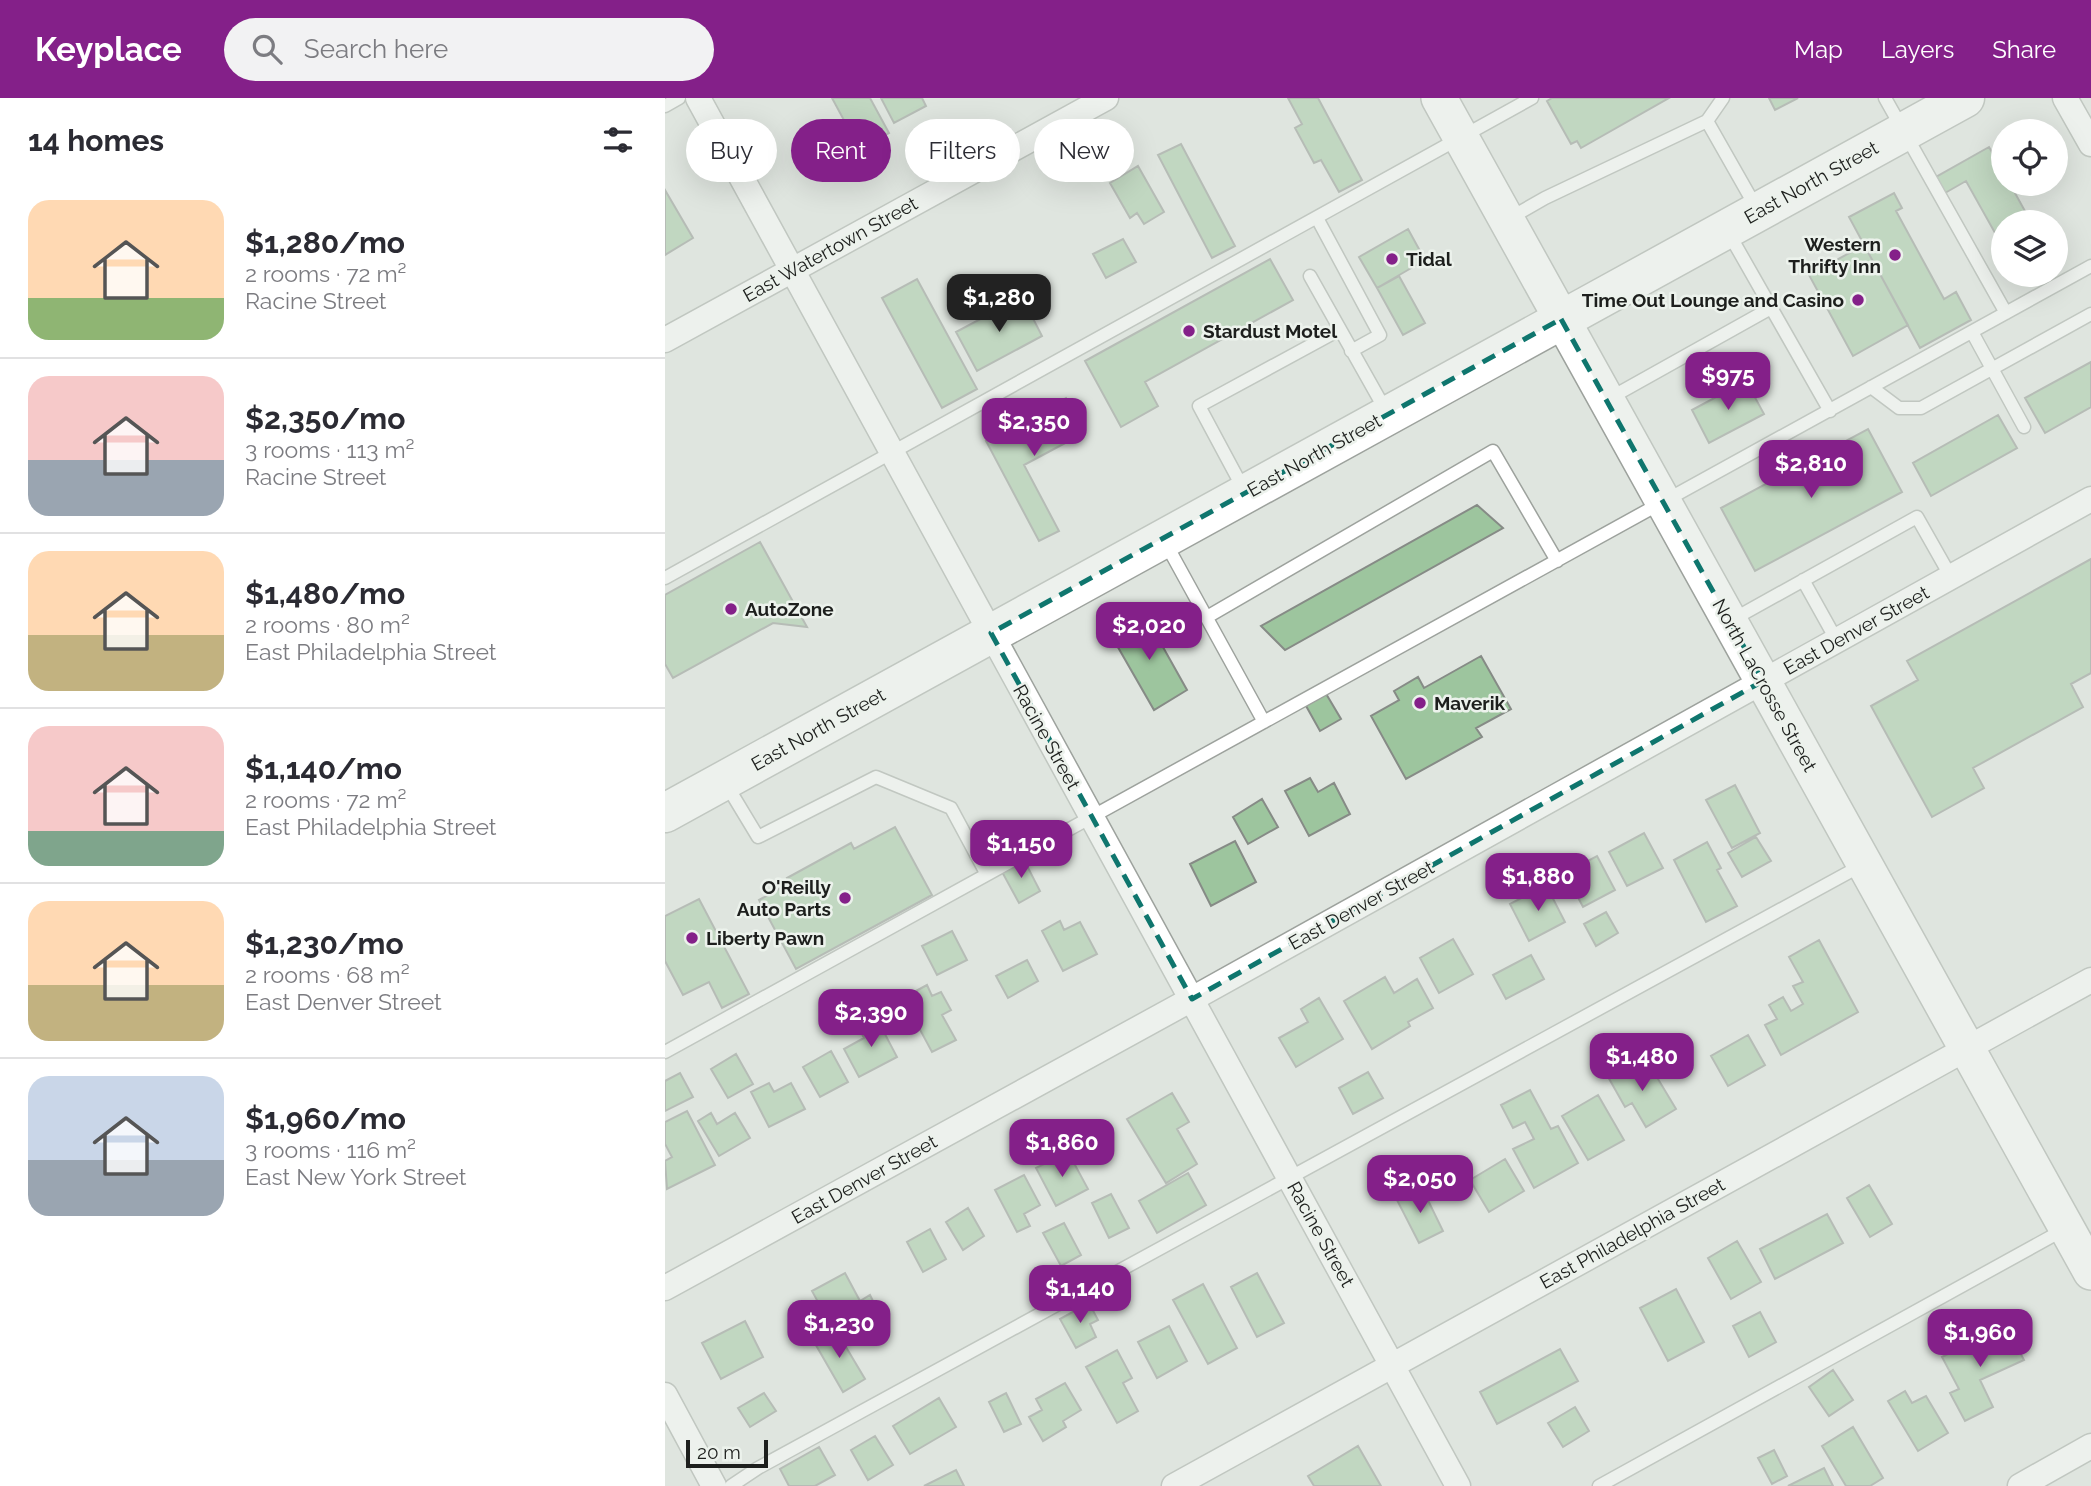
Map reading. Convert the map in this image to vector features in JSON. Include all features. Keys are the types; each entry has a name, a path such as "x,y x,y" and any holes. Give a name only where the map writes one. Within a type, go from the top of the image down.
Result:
{"main road":[{"name":"North LaCrosse Street","path":"1439,98 1459,139 1562,318 2091,1272"},
{"name":"East North Street","path":"665,813 1965,98"}],"street":[{"name":"Racine Street","path":"698,98 1458,1486"},
{"name":"East Watertown Street","path":"665,340 1105,98"},
{"path":"2065,98 2091,144"},
{"name":"East Denver Street","path":"665,1288 1192,999 2091,499"},
{"name":"East Philadelphia Street","path":"1174,1486 2091,980"},
{"path":"665,1395 714,1486"},
{"path":"2020,1486 2091,1446"}],"lane":[{"path":"665,106 680,98"},
{"path":"665,578 1532,98"},
{"path":"1507,220 1545,198 1707,121 1723,98"},
{"path":"1885,98 2006,313"},
{"path":"1707,121 1771,308 1830,411"},
{"path":"1317,218 1380,335 1351,351"},
{"path":"665,1052 2091,267"},
{"path":"1310,276 1387,415"},
{"path":"1607,400 1771,308"},
{"path":"1871,387 1899,408 1921,408 2091,314"},
{"path":"1245,493 1199,406 1339,330"},
{"path":"1972,332 2024,427"},
{"path":"1207,617 1493,451 1557,561"},
{"path":"1730,621 1917,517 1951,577"},
{"path":"1163,538 1264,722"},
{"path":"1803,580 1837,641"},
{"path":"724,781 758,837 876,778 950,808 986,873"},
{"path":"731,1486 758,1468 1864,864"},
{"path":"1599,1486 2066,1228"}],"highlighted area":[{"path":"1561,319 1763,681 1192,999 991,633"}],"building":[{"path":"832,98 870,98 881,119 843,119"},
{"path":"881,98 922,98 926,106 894,123"},
{"path":"1288,98 1318,98 1362,180 1339,192 1321,160 1314,163 1295,128 1302,124"},
{"path":"1552,98 1669,98 1581,148 1577,141 1571,144 1547,101"},
{"path":"1769,98 1798,98 1775,110"},
{"path":"1181,144 1235,246 1212,258 1158,155"},
{"path":"1989,147 1991,196 2017,196 2024,210 1991,210 1991,226 1966,181 1945,193 1936,177"},
{"path":"1138,166 1164,212 1144,224 1137,213 1130,218 1110,183 1134,182 1134,168"},
{"path":"665,190 693,238 665,255"},
{"name":"Western Thrifty Inn","path":"1894,193 1902,208 1896,211 1944,299 1956,292 1971,320 1920,348 1849,217"},
{"name":"Tidal","path":"1408,229 1425,260 1377,288 1359,257"},
{"path":"1123,239 1136,262 1106,278 1093,254"},
{"name":"Time Out Lounge and Casino","path":"1864,245 1908,325 1853,356 1809,275"},
{"name":"Stardust Motel","path":"1270,259 1293,300 1145,382 1158,406 1121,427 1085,361"},
{"name":"Tidal","path":"1399,276 1425,323 1403,335 1377,288"},
{"path":"917,279 977,389 942,408 882,298"},
{"path":"1022,297 1042,336 977,371 956,332"},
{"path":"2091,362 2091,407 2045,433 2025,398"},
{"path":"1746,381 1764,414 1709,443 1692,410"},
{"path":"1066,398 1084,433 1024,465 1059,531 1039,541 986,441"},
{"path":"1998,415 2017,448 1931,496 1913,463"},
{"path":"1868,429 1902,492 1755,571 1721,508"},
{"path":"1477,505 1503,528 1285,650 1261,626"},
{"name":"AutoZone","path":"760,542 807,627 773,623 673,678 665,664 665,595"},
{"path":"2091,559 2091,673 2071,684 2083,707 1973,768 1984,788 1932,817 1871,706 1918,680 1907,661"},
{"path":"1145,615 1187,690 1154,710 1111,635"},
{"path":"1481,656 1511,709 1476,728 1482,737 1406,779 1371,716 1399,700 1394,691 1418,677 1424,688"},
{"path":"1325,692 1341,719 1320,731 1305,704"},
{"path":"1310,778 1318,792 1334,783 1350,814 1309,836 1285,791"},
{"path":"1735,785 1760,833 1732,848 1706,800"},
{"path":"1262,799 1278,827 1248,844 1233,817"},
{"name":"O'Reilly Auto Parts","path":"895,827 932,895 796,969 759,900 790,883 787,878 851,843 854,849"},
{"path":"1644,833 1663,868 1627,886 1609,852"},
{"path":"1756,837 1771,861 1742,877 1728,853"},
{"path":"1235,841 1256,882 1211,906 1190,864"},
{"path":"1707,842 1721,868 1717,870 1737,906 1706,922 1674,860"},
{"path":"1597,856 1615,890 1583,907 1565,873"},
{"path":"1023,858 1040,891 1019,903 1001,870"},
{"path":"1546,885 1565,922 1529,941 1510,904"},
{"name":"Liberty Pawn","path":"699,899 749,994 722,1008 709,982 683,995 665,961 665,916"},
{"path":"1606,912 1618,933 1596,946 1584,924"},
{"path":"1060,921 1064,930 1080,922 1097,954 1063,971 1042,931"},
{"path":"952,931 967,960 937,975 922,946"},
{"path":"1453,939 1473,974 1439,993 1420,958"},
{"path":"1819,940 1858,1012 1781,1055 1765,1025 1777,1019 1769,1005 1783,997 1791,1011 1803,1004 1793,986 1803,982 1789,957"},
{"path":"1531,955 1544,979 1506,999 1493,975"},
{"path":"1027,960 1038,981 1008,998 996,976"},
{"path":"1385,977 1394,993 1417,979 1433,1008 1408,1022 1410,1026 1372,1049 1344,1001"},
{"path":"927,985 932,996 941,992 951,1010 942,1015 956,1040 932,1052 903,998"},
{"path":"1319,998 1343,1039 1296,1067 1279,1038 1308,1022 1301,1009"},
{"path":"877,1019 897,1057 859,1077 844,1049 864,1038 859,1028"},
{"path":"1748,1035 1765,1065 1728,1086 1711,1056"},
{"path":"831,1051 848,1082 820,1097 803,1067"},
{"path":"736,1054 753,1084 728,1098 711,1069"},
{"path":"1633,1060 1641,1075 1652,1069 1676,1109 1646,1127 1632,1103 1625,1107 1607,1075"},
{"path":"1368,1072 1383,1098 1353,1114 1339,1088"},
{"path":"680,1073 693,1097 665,1111 665,1081"},
{"path":"769,1083 774,1092 791,1083 805,1109 769,1127 751,1092"},
{"path":"1530,1090 1551,1129 1558,1126 1578,1163 1534,1188 1513,1149 1534,1139 1525,1122 1513,1128 1501,1105"},
{"path":"1172,1093 1189,1122 1177,1129 1197,1164 1166,1183 1127,1119"},
{"path":"1598,1095 1624,1140 1588,1160 1562,1116"},
{"path":"687,1111 715,1165 667,1189 665,1161 672,1157 665,1144 665,1122"},
{"path":"711,1113 717,1124 735,1113 750,1138 719,1156 698,1121"},
{"path":"1068,1152 1088,1189 1056,1206 1036,1168"},
{"path":"1505,1159 1524,1191 1489,1212 1470,1180"},
{"path":"1188,1173 1206,1205 1157,1233 1139,1201"},
{"path":"1024,1175 1040,1205 1024,1214 1030,1226 1017,1232 995,1190"},
{"path":"1869,1185 1892,1224 1870,1237 1847,1198"},
{"path":"1422,1188 1443,1231 1419,1243 1397,1200"},
{"path":"1111,1194 1129,1228 1109,1238 1092,1203"},
{"path":"968,1208 984,1236 963,1250 946,1222"},
{"path":"1827,1214 1843,1243 1775,1279 1760,1249"},
{"path":"1064,1223 1081,1255 1061,1266 1043,1233"},
{"path":"930,1229 946,1259 923,1272 907,1242"},
{"path":"1737,1241 1761,1282 1731,1299 1708,1258"},
{"path":"845,1273 860,1301 870,1295 874,1303 831,1326 812,1291"},
{"path":"1257,1273 1284,1323 1257,1337 1231,1287"},
{"path":"1203,1284 1237,1348 1208,1364 1173,1300"},
{"path":"1676,1289 1704,1342 1668,1361 1640,1308"},
{"path":"1089,1303 1098,1320 1090,1324 1096,1337 1076,1348 1060,1319"},
{"path":"1760,1312 1776,1342 1749,1357 1733,1326"},
{"path":"745,1321 763,1357 721,1379 702,1343"},
{"path":"2005,1324 2024,1360 1980,1380 1993,1407 1965,1421 1950,1393 1959,1389 1942,1357"},
{"path":"1169,1326 1187,1361 1157,1378 1138,1342"},
{"path":"834,1327 865,1379 843,1392 813,1340"},
{"path":"1560,1349 1578,1381 1497,1424 1480,1392"},
{"path":"1117,1350 1132,1378 1123,1383 1138,1411 1117,1423 1086,1367"},
{"path":"1833,1370 1853,1400 1829,1416 1809,1387"},
{"path":"1065,1383 1081,1410 1063,1421 1066,1427 1043,1441 1029,1417 1042,1410 1036,1399"},
{"path":"1905,1391 1912,1403 1926,1396 1948,1433 1918,1451 1888,1401"},
{"path":"764,1393 776,1411 750,1427 738,1408"},
{"path":"1006,1393 1021,1424 1004,1432 989,1402"},
{"path":"939,1398 956,1427 910,1454 893,1426"},
{"path":"1575,1407 1589,1431 1563,1447 1548,1423"},
{"path":"1853,1427 1883,1478 1870,1486 1846,1486 1822,1446"},
{"path":"875,1436 893,1465 868,1480 851,1450"},
{"path":"1358,1446 1381,1486 1314,1486 1308,1476"},
{"path":"819,1447 835,1475 815,1486 789,1486 780,1469"},
{"path":"1774,1450 1787,1476 1772,1484 1758,1458"},
{"path":"1824,1468 1833,1486 1788,1486"},
{"path":"956,1470 964,1486 924,1486"}],"place":[{"name":"Western Thrifty Inn","path":"1895,255"},
{"name":"Tidal","path":"1392,259"},
{"name":"Time Out Lounge and Casino","path":"1858,300"},
{"name":"Stardust Motel","path":"1189,331"},
{"name":"AutoZone","path":"731,609"},
{"name":"Maverik","path":"1420,703"},
{"name":"O'Reilly Auto Parts","path":"845,898"},
{"name":"Liberty Pawn","path":"692,938"}]}
